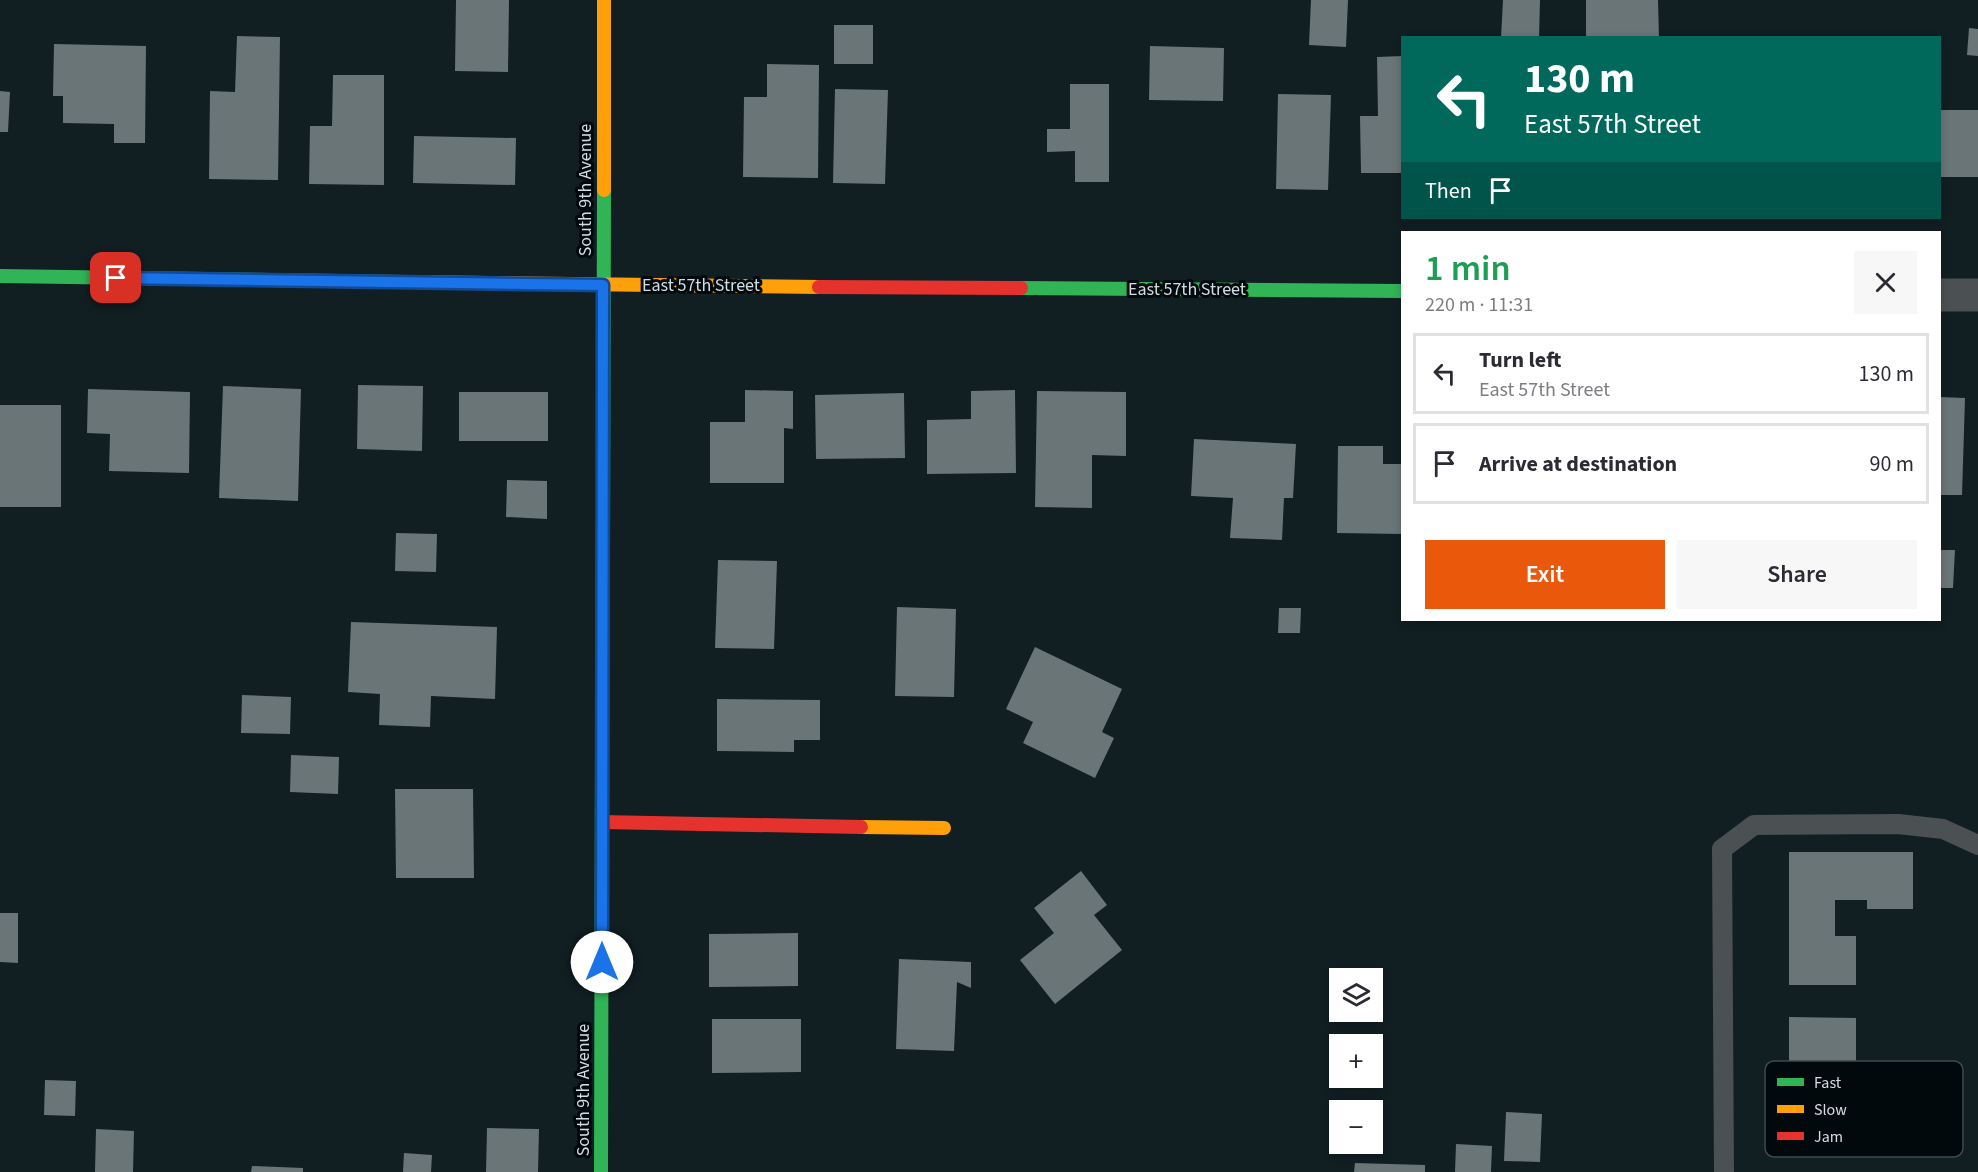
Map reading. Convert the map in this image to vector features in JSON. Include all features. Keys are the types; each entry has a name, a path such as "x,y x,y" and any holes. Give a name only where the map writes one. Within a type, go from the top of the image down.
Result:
{"street":[{"name":"South 9th Avenue","path":"601,1172 604,0"},
{"name":"East 57th Street","path":"0,276 603,285 1401,291"},
{"path":"1941,295 1978,295"},
{"path":"602,822 944,828"}],"lane":[{"path":"1724,1172 1722,849 1754,825 1898,824 1943,829 1978,845"}],"building":[{"path":"456,0 509,0 508,72 455,71"},
{"path":"1311,0 1348,0 1346,47 1309,45"},
{"path":"1503,0 1540,0 1539,36 1501,36"},
{"path":"1586,0 1658,0 1659,36 1586,36"},
{"path":"834,25 873,25 873,64 834,64"},
{"path":"1969,28 1978,29 1978,56 1967,55"},
{"path":"237,36 280,37 278,180 209,179 210,91 235,92"},
{"path":"54,44 146,46 145,143 114,143 114,124 63,123 63,96 53,96"},
{"path":"1150,46 1224,48 1223,101 1149,100"},
{"path":"1401,56 1401,173 1361,173 1360,116 1378,116 1377,57"},
{"path":"767,64 819,65 818,178 743,177 744,97 767,97"},
{"path":"333,75 384,75 384,185 309,184 310,126 332,126"},
{"path":"1070,84 1109,84 1109,182 1075,182 1075,151 1047,152 1047,129 1070,129"},
{"path":"835,89 888,90 885,184 833,183"},
{"path":"0,91 10,92 8,132 0,132"},
{"path":"1278,94 1331,95 1328,190 1276,189"},
{"path":"1941,110 1978,110 1978,177 1941,177"},
{"path":"414,136 516,138 515,185 413,183"},
{"path":"358,385 423,386 422,451 357,449"},
{"path":"223,386 301,389 298,501 219,498"},
{"path":"88,389 190,392 189,473 109,471 110,434 87,433"},
{"path":"745,390 793,391 793,429 784,428 784,483 710,483 710,422 745,422"},
{"path":"1015,390 1016,473 927,474 927,420 971,419 971,391"},
{"path":"1037,391 1126,392 1126,456 1092,455 1092,508 1035,507"},
{"path":"459,392 548,392 548,441 459,441"},
{"path":"904,393 905,458 816,459 815,395"},
{"path":"1941,397 1965,398 1962,495 1941,495"},
{"path":"0,405 61,405 61,507 0,507"},
{"path":"1194,439 1296,444 1293,498 1284,498 1282,540 1230,538 1233,498 1191,496"},
{"path":"1338,446 1383,446 1383,464 1401,464 1401,534 1337,533"},
{"path":"507,480 547,481 547,519 506,517"},
{"path":"396,533 437,534 436,572 395,571"},
{"path":"1941,550 1955,550 1953,588 1941,588"},
{"path":"718,560 777,561 774,649 715,648"},
{"path":"897,607 956,609 954,697 895,696"},
{"path":"1279,608 1301,608 1300,633 1278,633"},
{"path":"351,622 497,627 495,699 431,696 430,727 379,725 380,694 348,692"},
{"path":"1035,647 1122,689 1102,732 1114,738 1095,778 1023,743 1033,722 1006,709"},
{"path":"242,695 291,697 290,734 241,733"},
{"path":"717,699 820,700 820,740 794,740 794,752 717,751"},
{"path":"291,755 339,757 338,794 290,792"},
{"path":"395,789 473,789 474,878 396,878"},
{"path":"1789,852 1913,852 1913,909 1867,909 1867,900 1835,900 1835,936 1856,936 1856,985 1789,985"},
{"path":"1081,871 1107,905 1094,915 1122,950 1055,1004 1020,960 1054,933 1034,908"},
{"path":"0,913 18,913 18,963 0,962"},
{"path":"798,933 798,986 709,987 709,934"},
{"path":"899,959 971,962 971,988 957,982 954,1051 896,1049"},
{"path":"1789,1017 1856,1018 1856,1061 1789,1061"},
{"path":"712,1019 801,1019 801,1072 712,1073"},
{"path":"45,1080 76,1081 75,1116 44,1115"},
{"path":"1506,1112 1542,1114 1540,1162 1504,1161"},
{"path":"487,1128 539,1129 538,1172 486,1172"},
{"path":"96,1129 134,1131 133,1172 95,1172"},
{"path":"1456,1144 1492,1146 1491,1172 1455,1172"},
{"path":"404,1153 432,1155 431,1172 403,1172"},
{"path":"1355,1163 1425,1165 1425,1172 1354,1172"},
{"path":"252,1166 303,1168 303,1172 251,1172"}],"traffic: fast":[{"path":"603,539 604,190"},
{"path":"0,276 408,282"},
{"path":"1021,288 1401,291"},
{"path":"601,1172 602,745"}],"traffic: slow":[{"path":"604,0 604,190"},
{"path":"408,282 819,287"},
{"path":"861,827 944,828"}],"traffic: jam":[{"path":"819,287 1021,288"},
{"path":"602,745 603,539"},
{"path":"602,822 861,827"}],"route":[{"path":"116,278 603,285 602,962"}]}
